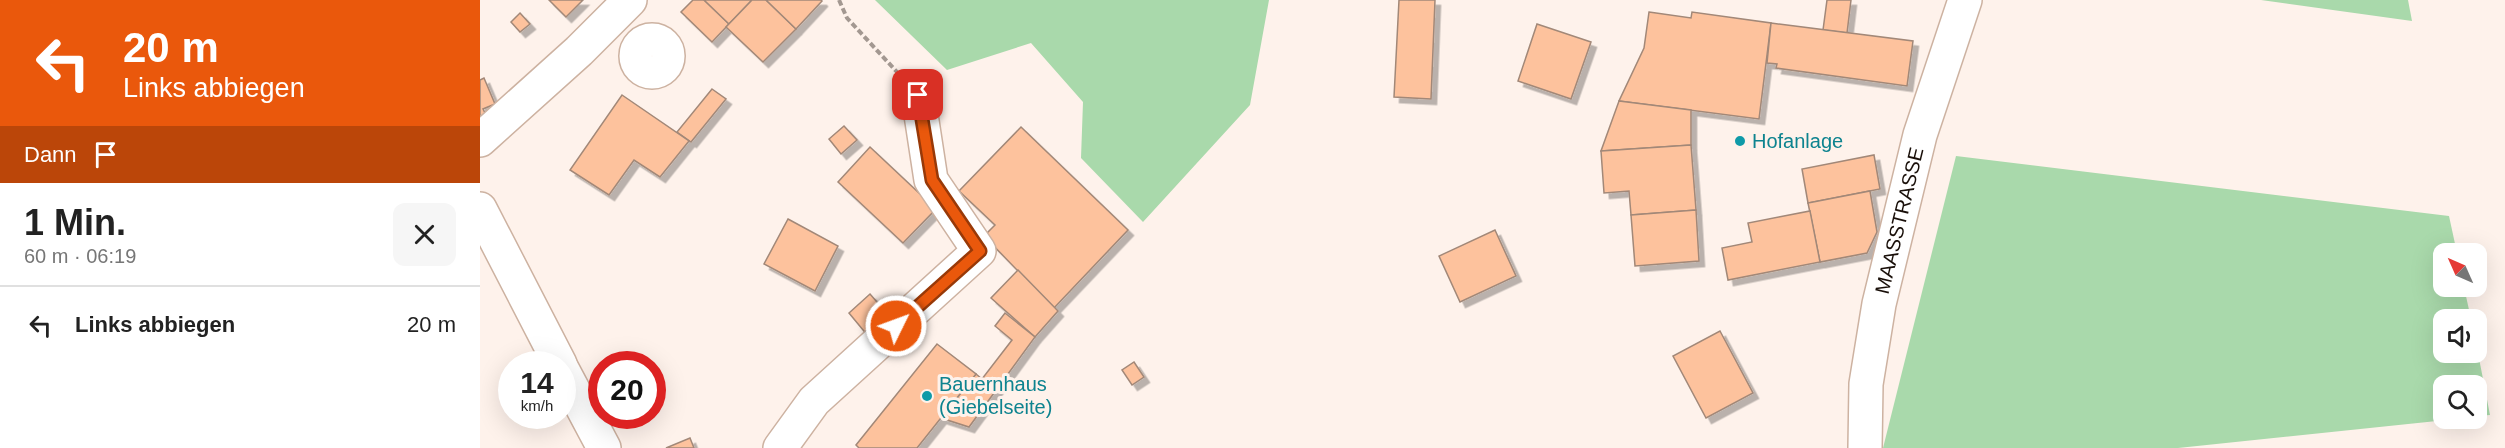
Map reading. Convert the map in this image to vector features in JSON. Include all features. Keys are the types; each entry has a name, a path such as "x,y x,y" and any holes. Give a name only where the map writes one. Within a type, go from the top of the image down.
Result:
{"street":[{"name":"MAASSTRASSE","path":"1865,448 1866,384 1879,304 1920,135 1965,0"},
{"path":"480,140 620,10 639,46"},
{"path":"780,448 814,401 980,251 932,180 918,95"},
{"path":"480,209 553,351"},
{"path":"576,395 604,448"}],"path":[{"path":"839,0 848,18 918,95"}],"green space":[{"path":"875,0 1269,0 1250,105 1143,222 1081,158 1083,102 1031,43 947,70"},
{"path":"2261,0 2408,0 2412,21"},
{"path":"1956,156 2449,216 2455,243 2433,243 2433,297 2466,297 2469,309 2433,309 2433,363 2480,363 2482,375 2433,375 2433,421 2178,448 1883,448"},
{"path":"2487,400 2490,415 2487,415"}],"building":[{"path":"549,0 583,0 566,17"},
{"path":"693,0 704,0 729,24 712,42 681,12"},
{"path":"704,0 752,0 729,24"},
{"path":"752,0 766,0 796,29 763,62 726,27"},
{"path":"766,0 821,0 822,1 796,29"},
{"path":"1399,0 1435,0 1431,99 1394,97"},
{"path":"1827,0 1851,0 1847,33 1823,30"},
{"path":"1649,12 1691,18 1692,12 1771,23 1759,119 1619,101 1644,48"},
{"path":"520,13 530,24 520,32 511,22"},
{"path":"1771,23 1913,41 1907,86 1776,68 1777,64 1767,63"},
{"path":"1537,24 1591,42 1571,99 1518,81"},
{"path":"484,78 495,104 483,109 486,115 480,118 480,80"},
{"path":"712,89 726,99 691,142 677,132"},
{"path":"622,95 689,141 660,177 634,160 609,195 570,170"},
{"path":"1619,101 1691,110 1691,145 1601,151"},
{"path":"844,126 857,140 841,154 829,139"},
{"path":"1021,127 1128,230 1054,308 984,236 995,225 959,191"},
{"path":"1691,145 1696,210 1631,215 1629,191 1604,193 1601,151"},
{"path":"870,147 936,209 903,243 838,182"},
{"path":"1874,155 1880,189 1808,203 1802,169"},
{"path":"1870,191 1877,232 1867,253 1820,262 1808,203"},
{"path":"1696,210 1699,261 1635,266 1631,215"},
{"path":"1810,211 1820,262 1728,280 1722,248 1752,242 1748,223"},
{"path":"788,219 838,246 815,291 764,264"},
{"path":"1495,230 1516,276 1460,302 1439,256"},
{"path":"1018,270 1058,311 1035,337 991,298"},
{"path":"870,294 890,317 868,336 849,313"},
{"path":"1005,313 1035,337 969,427 941,418 976,374 982,379 1012,340 995,326"},
{"path":"1720,331 1753,393 1706,418 1673,356"},
{"name":"Bauernhaus (Giebelseite)","path":"937,344 976,374 917,448 859,448 856,445"},
{"path":"1134,362 1144,377 1132,385 1122,370"},
{"path":"690,438 694,448 666,448"}],"place":[{"name":"Hofanlage","path":"1740,141"},
{"name":"Bauernhaus (Giebelseite)","path":"927,396"}],"route":[{"path":"896,326 980,251 932,180 918,95"}]}
